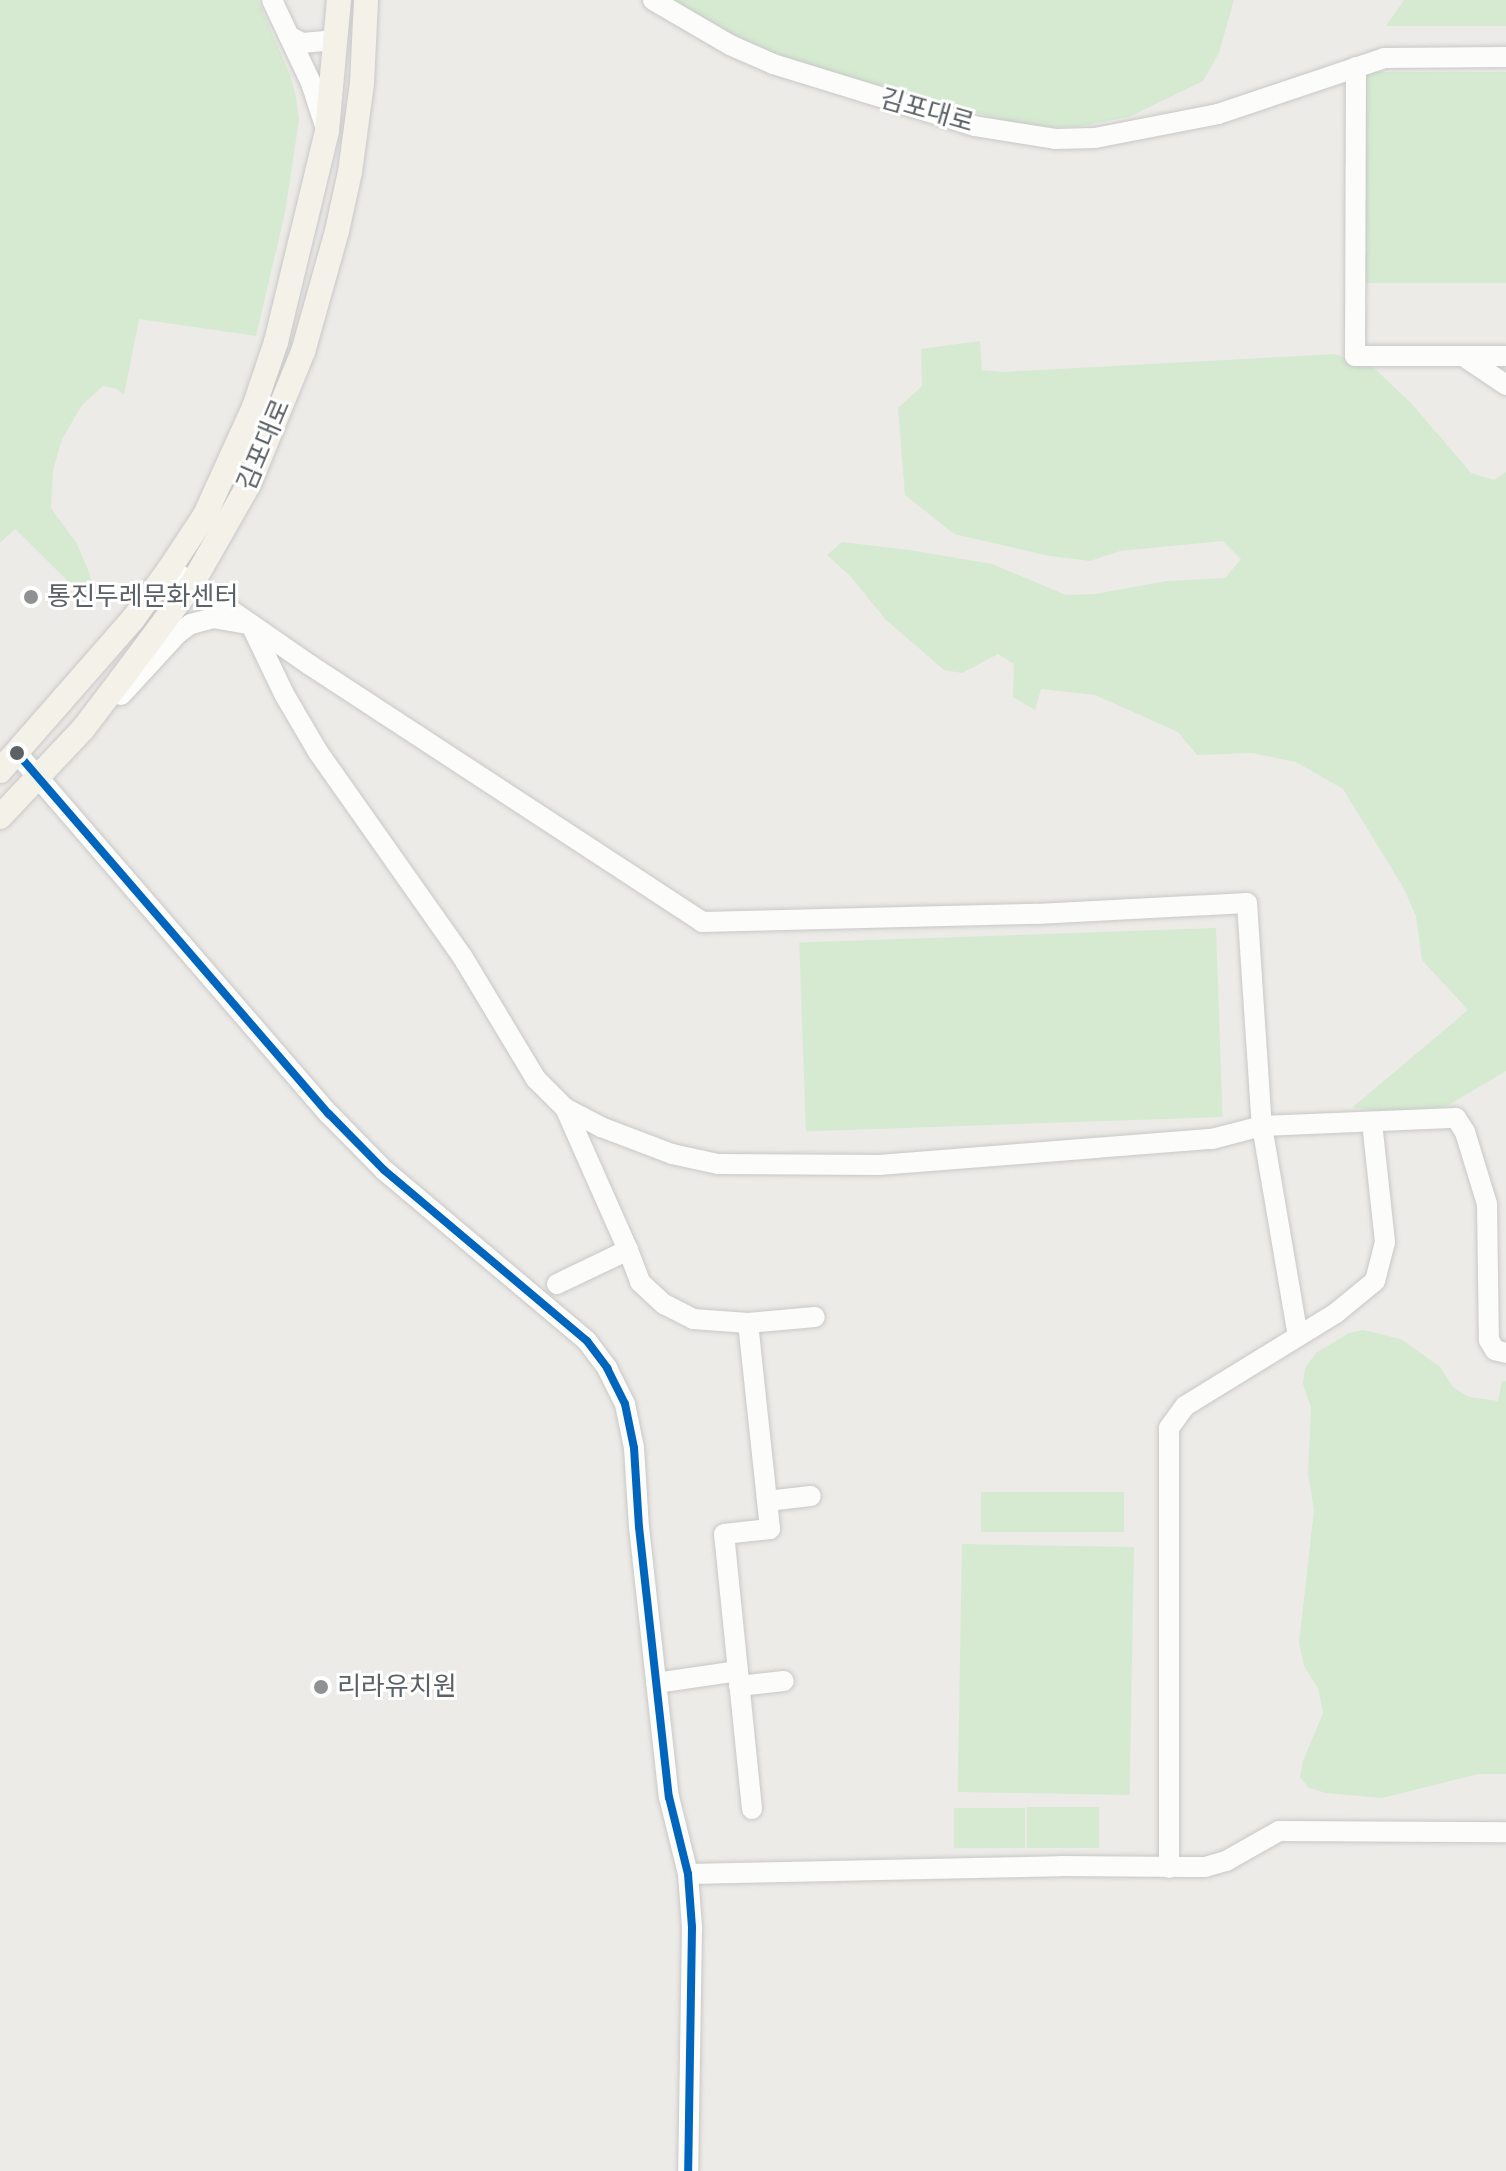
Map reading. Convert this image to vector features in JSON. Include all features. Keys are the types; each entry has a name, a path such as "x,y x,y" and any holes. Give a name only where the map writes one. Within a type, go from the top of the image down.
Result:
{"main road":[{"name":"김포대로","path":"0,771 133,619 170,568 205,515 254,407 287,299 327,131 339,0"},
{"name":"김포대로","path":"0,817 83,729 192,584 249,484 303,352 350,172 362,83 366,0"}],"street":[{"path":"272,0 311,83 327,131"},
{"name":"김포대로","path":"653,0 730,45 773,64 974,126 1020,136 1095,138 1218,114 1384,58 1506,57"},
{"path":"289,36 302,43 326,41 338,33"},
{"path":"1356,67 1355,356 1506,356"},
{"path":"1463,356 1506,385"},
{"path":"170,568 251,625 702,922 1037,914 1247,903 1262,1126 1298,1336"},
{"path":"83,729 117,699 177,634 191,624 213,618 251,625"},
{"path":"251,625 284,694 318,752 462,956 536,1079 565,1108 601,1127 672,1154 718,1164 879,1165 1212,1139 1262,1126 1372,1123 1438,1116 1456,1118 1465,1132 1487,1204 1489,1340 1495,1350 1506,1353"},
{"path":"17,753 357,1144 587,1341 607,1368 625,1404 634,1448 669,1797 688,1874 692,1940 688,2171"},
{"path":"565,1108 640,1282 664,1304 693,1319 748,1323 815,1317"},
{"path":"1169,1868 1169,1428 1185,1406 1359,1297 1375,1281 1385,1242 1372,1123"},
{"path":"557,1284 628,1250"},
{"path":"748,1323 770,1529 724,1534 752,1809"},
{"path":"767,1501 811,1496"},
{"path":"656,1683 738,1679 784,1681"},
{"path":"688,1874 1060,1866 1205,1867 1226,1861 1279,1831 1506,1832"}],"green space":[{"path":"0,0 258,0 290,75 296,97 299,120 285,213 256,336 139,319 124,395 117,389 103,386 82,405 62,439 53,470 51,508 77,544 87,567 94,588 92,605 15,529 0,543"},
{"path":"672,0 1234,0 1219,53 1203,81 1129,117 1076,127 1039,127 998,119 755,47"},
{"path":"1404,0 1506,0 1506,26 1386,26"},
{"path":"1365,72 1506,72 1506,283 1365,283"},
{"path":"980,341 982,370 1004,372 1335,354 1374,368 1411,403 1471,473 1494,480 1506,472 1506,1071 1447,1106 1397,1114 1353,1107 1468,1010 1422,960 1416,916 1403,887 1343,789 1296,762 1252,753 1197,755 1178,732 1095,695 1041,689 1035,710 1013,697 1014,664 998,654 962,673 944,670 885,619 851,577 827,555 842,542 909,550 992,564 1066,595 1095,594 1167,581 1225,578 1241,559 1223,541 1120,551 1090,561 1050,556 954,534 905,495 898,408 922,386 921,349"},
{"path":"1216,928 1223,1117 806,1131 799,943"},
{"path":"1363,1330 1401,1339 1440,1367 1453,1387 1469,1397 1498,1401 1502,1381 1506,1381 1506,1774 1478,1774 1382,1798 1326,1793 1309,1788 1300,1777 1303,1761 1323,1713 1318,1688 1304,1666 1299,1643 1314,1510 1308,1474 1311,1408 1303,1384 1305,1368 1316,1353 1349,1333"},
{"path":"981,1492 1124,1492 1124,1532 981,1532"},
{"path":"962,1544 1134,1547 1130,1795 958,1792"},
{"path":"1027,1807 1099,1807 1099,1848 1027,1848"},
{"path":"954,1808 1025,1808 1025,1848 954,1848"}],"transit line":[{"path":"17,753 329,1114 384,1170 587,1341 607,1368 625,1404 634,1448 639,1527 669,1797 688,1874 692,1927 688,2171"}],"place":[{"name":"통진두레문화센터","path":"31,597"},
{"name":"리라유치원","path":"321,1687"}]}
